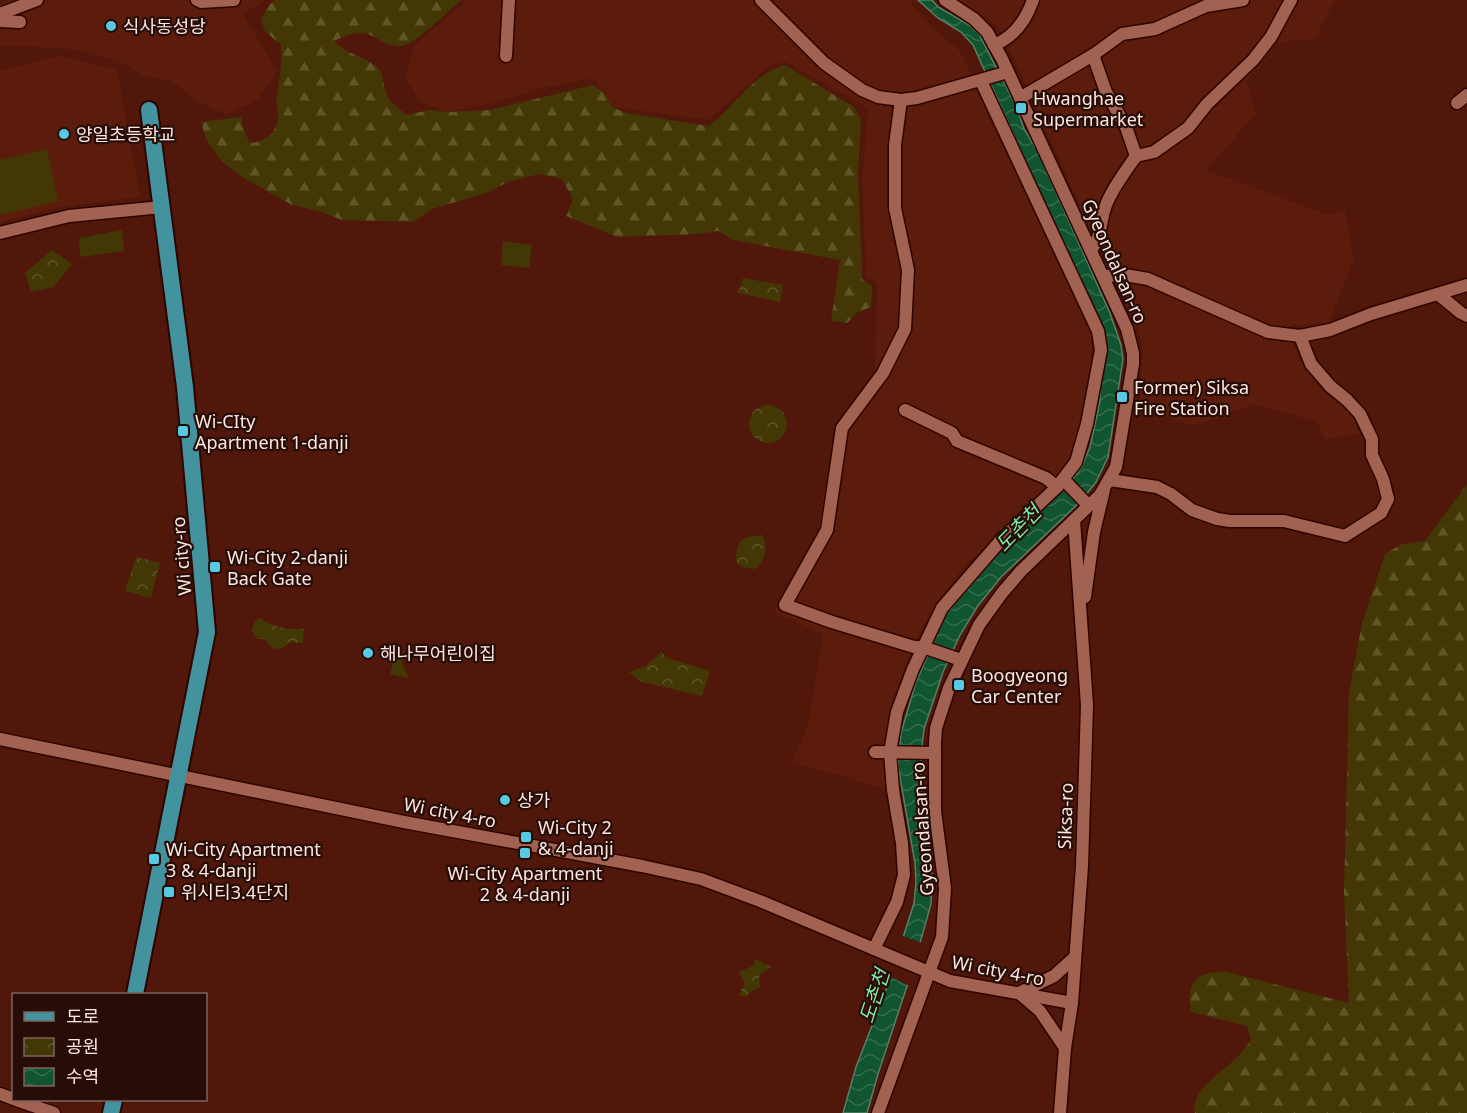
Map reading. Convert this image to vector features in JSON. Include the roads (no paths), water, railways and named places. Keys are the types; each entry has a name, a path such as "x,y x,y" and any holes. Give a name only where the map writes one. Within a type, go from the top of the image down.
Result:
{"main road":[{"name":"Wi city-ro","path":"135,993 207,632 185,387 149,110"}],"street":[{"path":"0,14 37,0"},
{"path":"197,0 201,2 234,0"},
{"path":"506,56 509,0"},
{"path":"762,0 824,63 844,79 878,97 901,100 917,98 1006,73"},
{"name":"Gyeondalsan-ro","path":"878,1113 924,969 942,937 945,888 935,811 932,753 936,729 958,659 1002,593 1107,485 1116,467 1132,372 1133,353 1127,329 994,45 987,32 974,20 945,0"},
{"path":"994,45 1006,41 1013,34 1029,11 1033,0"},
{"path":"1020,98 1093,55 1122,34 1155,29 1205,3 1243,0"},
{"path":"1091,250 1097,243 1105,207 1117,183 1136,156 1154,152 1188,128 1207,104 1253,60 1271,37 1291,1 1276,0"},
{"path":"0,21 20,22"},
{"path":"1093,55 1106,92 1126,127 1136,156"},
{"path":"879,951 904,875 902,843 893,790 893,752 897,712 942,608 1002,539 1062,483 1076,462 1087,424 1101,350 1098,332 983,79"},
{"path":"901,100 895,145 895,208 908,270 905,329 883,373 842,428 828,530 785,604 832,622 958,659"},
{"path":"0,233 69,216 162,207"},
{"path":"1103,276 1125,275 1148,279 1186,298 1268,332 1300,336 1330,330 1371,314 1467,285"},
{"path":"1438,294 1467,316"},
{"path":"1081,606 1087,595 1094,532 1107,485 1157,487 1171,494 1192,510 1217,519 1284,521 1345,536 1382,513 1388,499 1383,479 1372,455 1372,439 1360,414 1330,386 1311,364 1300,336"},
{"path":"905,410 952,433 957,441 1062,483 1087,504"},
{"name":"Siksa-ro","path":"1060,1113 1065,1048 1072,1003 1082,866 1088,705 1074,520"},
{"name":"Wi city 4-ro","path":"0,739 412,824 642,866 700,879 760,901 951,981 1072,1003"},
{"path":"875,752 932,753"},
{"path":"1065,1048 1040,1011 1019,993 1054,976 1075,957"},
{"path":"29,1109 54,1113"}],"water":[{"path":"918,0 932,0 938,7 971,26 979,34 1017,108 1024,129 1037,150 1110,313 1121,345 1123,359 1108,457 1096,482 1081,501 1001,577 977,607 960,635 943,672 924,729 921,754 921,779 932,871 931,904 867,1113 843,1113 856,1067 889,982 914,903 915,863 898,766 901,733 916,682 946,614 1007,543 1070,483 1082,466 1090,447 1107,353 1102,330 973,45 961,32 938,18"}],"place":[{"name":"식사동성당","path":"111,26"},
{"name":"Hwanghae Supermarket","path":"1021,108"},
{"name":"양일초등학교","path":"64,134"},
{"name":"Former) Siksa Fire Station","path":"1122,397"},
{"name":"Wi-CIty Apartment 1-danji","path":"183,431"},
{"name":"Wi-City 2-danji Back Gate","path":"215,567"},
{"name":"해나무어린이집","path":"368,653"},
{"name":"Boogyeong Car Center","path":"959,685"},
{"name":"상가","path":"505,800"},
{"name":"Wi-City 2 & 4-danji","path":"526,837"},
{"name":"Wi-City Apartment 2 & 4-danji","path":"525,853"},
{"name":"Wi-City Apartment 3 & 4-danji","path":"154,859"},
{"name":"위시티3.4단지","path":"169,892"}],"water label":[{"name":"도촌천","path":"1018,528"},
{"name":"도촌천","path":"874,996"}]}
